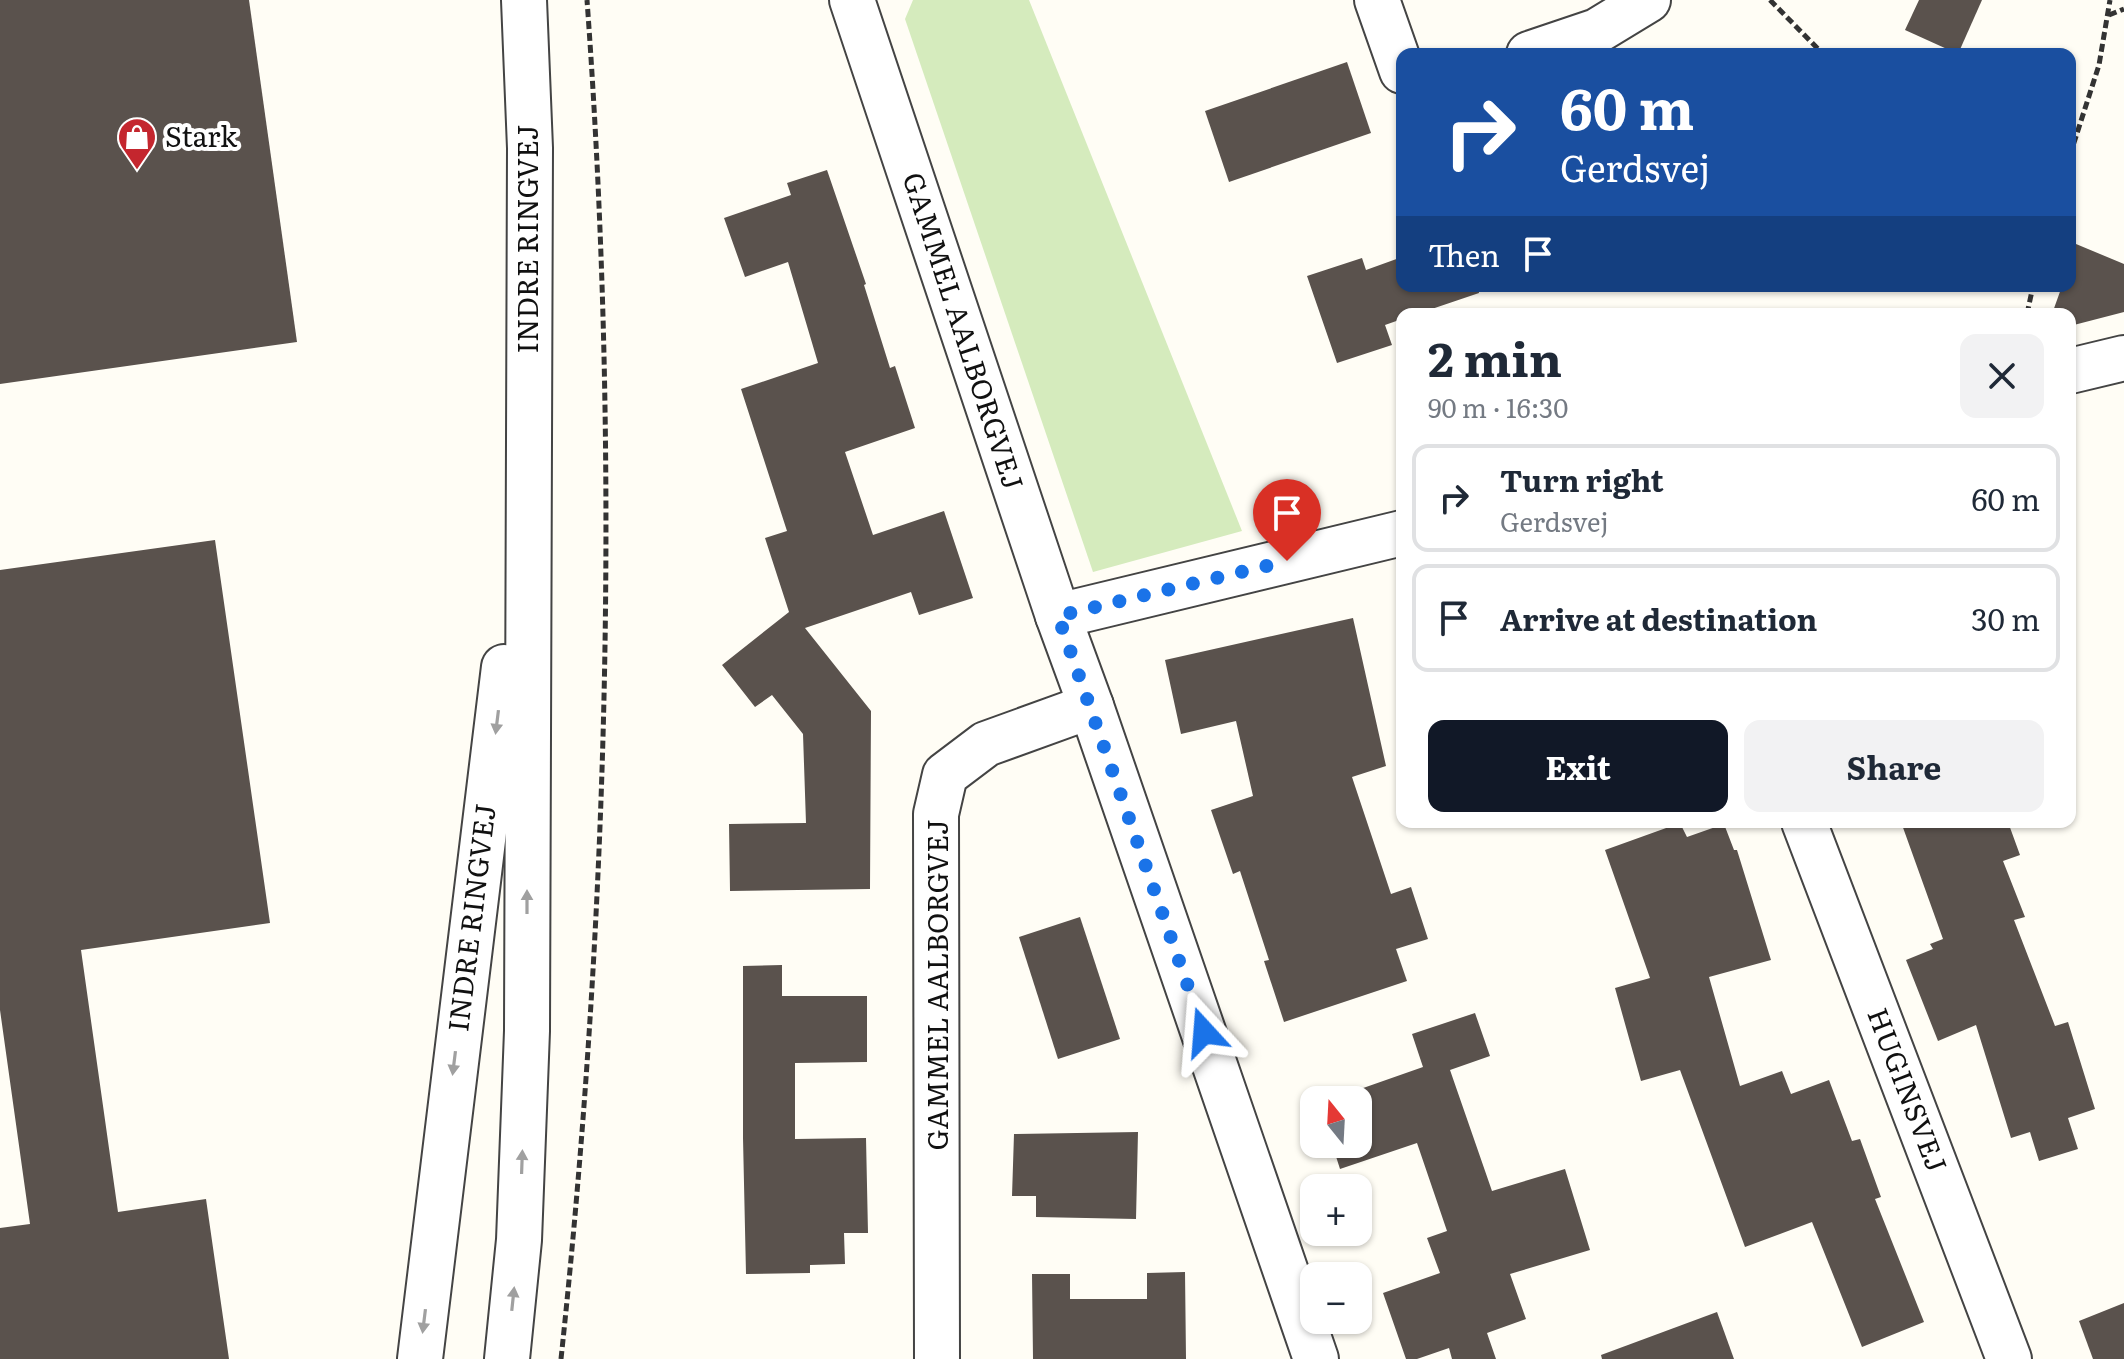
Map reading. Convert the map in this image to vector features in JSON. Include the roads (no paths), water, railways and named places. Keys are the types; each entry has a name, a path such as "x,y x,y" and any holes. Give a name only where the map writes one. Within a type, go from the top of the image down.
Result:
{"street":[{"name":"INDRE RINGVEJ","path":"507,1359 519,1240 527,1031 530,148 524,0"},
{"name":"GAMMEL AALBORGVEJ","path":"852,0 1058,616 1316,1359"},
{"path":"1377,0 1396,54"},
{"path":"1547,48 1597,31 1648,0"},
{"path":"2076,370 2124,358"},
{"name":"INDRE RINGVEJ","path":"420,1359 528,478"},
{"path":"1058,616 1396,534"},
{"name":"GAMMEL AALBORGVEJ","path":"937,1359 936,814 945,775 986,744 1091,706"},
{"name":"HUGINSVEJ","path":"1806,828 2009,1359"}],"place":[{"name":"Stark","path":"137,171"}]}
